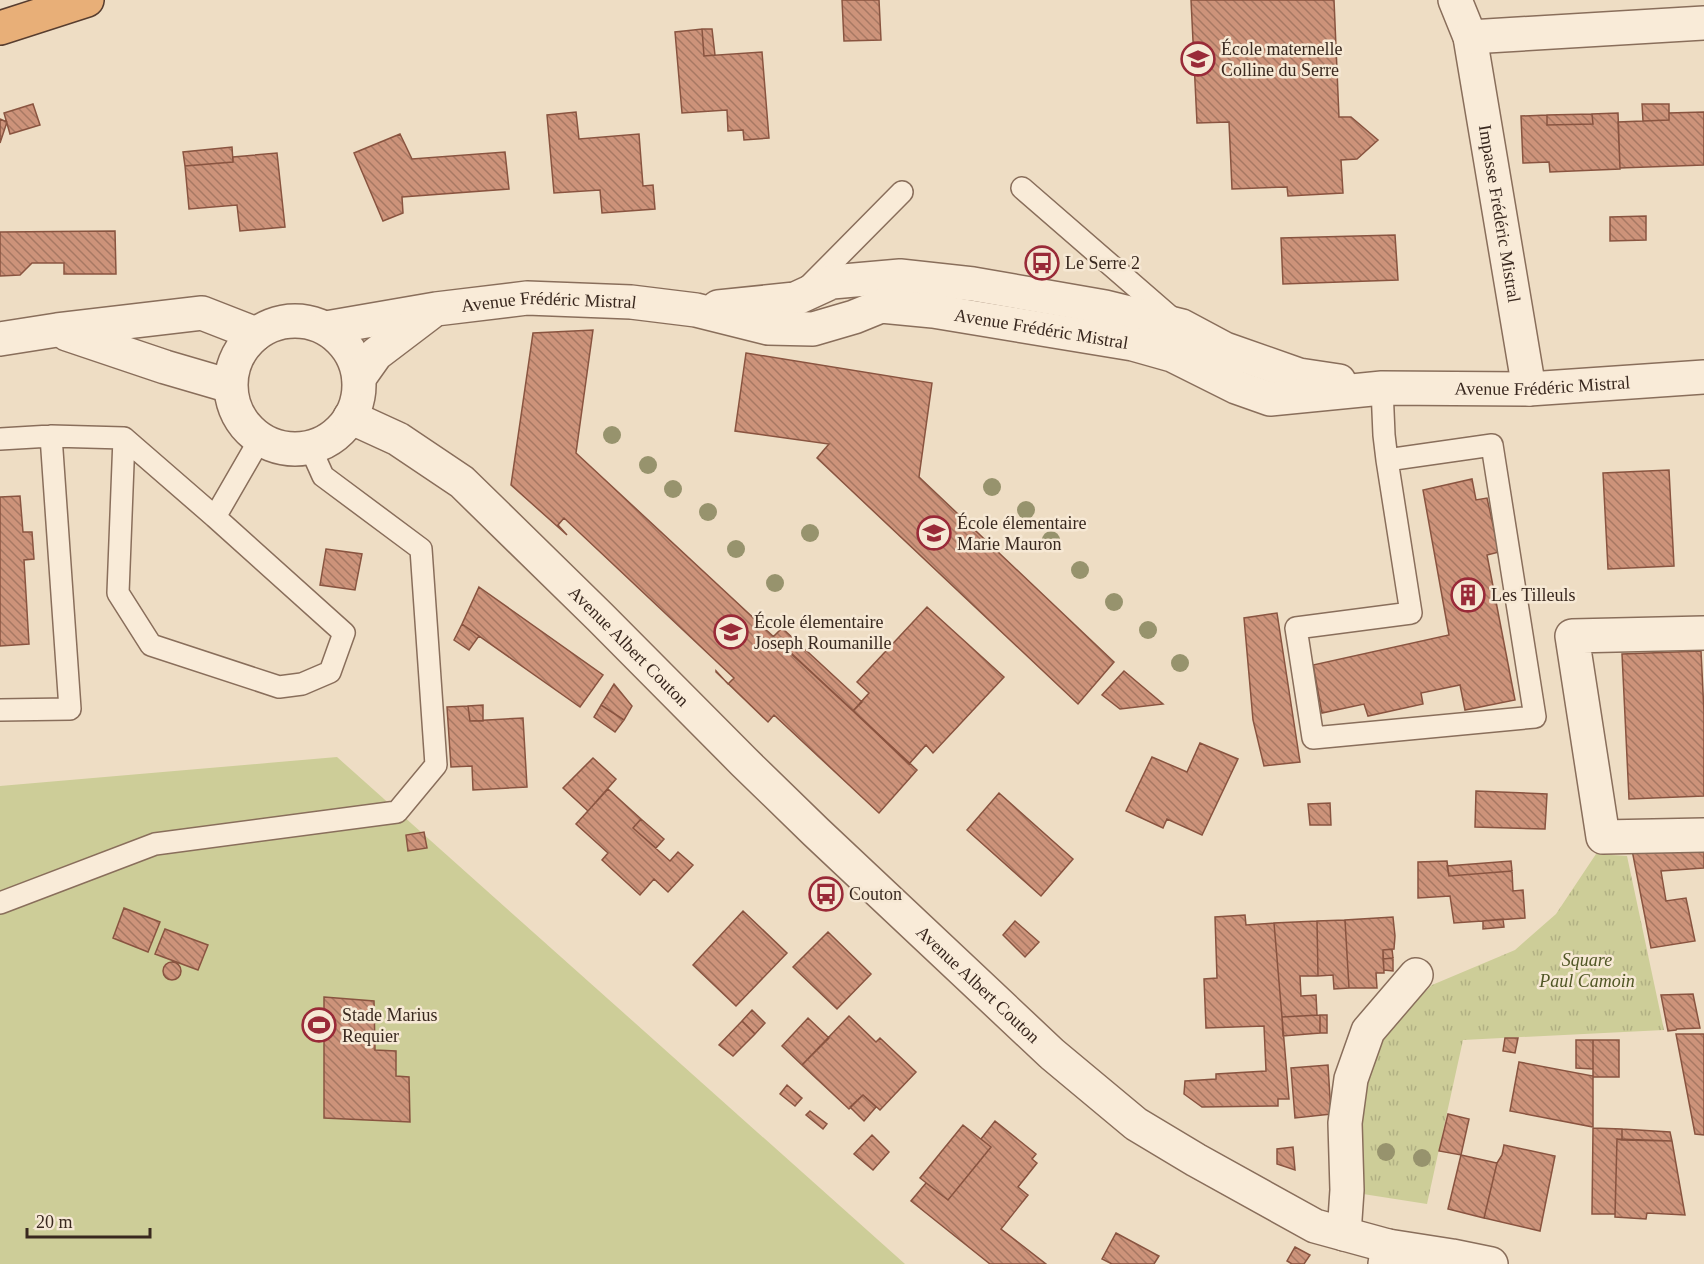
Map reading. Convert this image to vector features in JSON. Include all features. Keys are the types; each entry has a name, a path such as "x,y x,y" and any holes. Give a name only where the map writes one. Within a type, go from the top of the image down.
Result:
{"highway":[{"path":"0,28 87,0"}],"street":[{"name":"Impasse Frédéric Mistral","path":"1455,0 1470,37 1529,389"},
{"path":"1470,37 1704,23"},
{"name":"Avenue Frédéric Mistral","path":"696,310 795,299 832,282 900,276 973,284 1105,307 1182,326 1225,349 1299,375 1382,388"},
{"name":"Avenue Frédéric Mistral","path":"326,328 436,309 527,298 631,302 696,310 768,328 813,329 881,306 933,310 1133,344 1172,355 1236,387 1270,399 1382,388 1529,389 1704,377"},
{"name":"Avenue Frédéric Mistral","path":"359,378 376,354 436,309"},
{"path":"0,339 201,313 256,334"},
{"path":"290,321 308,322 326,328 342,341 353,358 359,378 358,398 350,417 339,431 326,441 310,447 292,449 276,446 260,439 244,424 234,406 230,386 233,366 242,348 256,334 272,325 290,321"},
{"path":"57,330 230,386"},
{"name":"Avenue Albert Couton","path":"350,417 398,440 462,482 816,831 1052,1054 1136,1124 1315,1226 1344,1234 1387,1258 1452,1256 1491,1264"},
{"path":"1704,633 1572,636 1603,837 1704,835"},
{"path":"1344,1234 1347,1190 1346,1123 1351,1079 1368,1031 1416,975"}],"lane":[{"path":"1022,188 1182,326"},
{"path":"795,299 902,192"},
{"path":"1382,388 1387,460 1411,613 1296,628 1313,738 1535,717 1492,445 1387,460"},
{"path":"0,439 51,436 124,438 344,633 330,672 302,684 279,687 151,645 118,593 124,438"},
{"path":"0,710 70,709 51,436"},
{"path":"215,517 260,439"},
{"path":"0,903 155,844 397,812 436,765 421,549 324,476 310,447"}],"green space":[{"name":"Stade Marius Requier","path":"337,757 905,1264 0,1264 0,786"},
{"name":"Square Paul Camoin","path":"1596,854 1627,856 1664,1030 1463,1040 1427,1204 1363,1194 1362,1097 1381,1036 1432,985 1515,950 1556,914"}],"building":[{"path":"842,0 879,0 881,40 844,41"},
{"name":"École maternelle Colline du Serre","path":"1191,0 1334,0 1339,117 1351,117 1378,140 1357,159 1341,160 1343,193 1288,196 1287,187 1232,189 1229,122 1197,123"},
{"path":"702,29 704,56 762,52 769,138 744,140 743,130 728,131 727,110 682,113 675,32"},
{"path":"702,29 712,29 715,55 704,56"},
{"path":"33,104 40,125 10,134 4,113"},
{"path":"1642,104 1669,104 1669,120 1643,121"},
{"path":"576,112 579,139 639,134 643,186 653,185 655,209 602,213 600,190 554,193 547,115"},
{"path":"1704,112 1704,165 1620,168 1618,122 1669,120 1669,113"},
{"path":"1618,113 1620,169 1550,172 1549,162 1523,163 1521,116 1547,115 1547,125 1593,124 1592,114"},
{"path":"1592,114 1593,124 1547,125 1547,115"},
{"path":"0,119 7,122 0,143"},
{"path":"400,134 412,159 505,152 509,189 402,197 403,213 383,221 354,153"},
{"path":"232,147 233,162 185,166 183,152"},
{"path":"277,153 285,227 240,231 237,205 189,209 185,166 233,162 233,157"},
{"path":"1646,216 1646,240 1610,241 1610,217"},
{"path":"115,231 116,274 64,274 64,263 32,263 20,275 0,276 0,232"},
{"path":"1395,235 1398,280 1283,284 1281,238"},
{"path":"593,330 576,453 917,770 879,813 774,715 768,722 728,684 734,678 564,518 558,525 567,535 511,485 533,333"},
{"path":"746,353 932,383 919,477 1114,662 1078,704 817,458 829,444 735,431"},
{"path":"1669,470 1674,566 1608,569 1603,473"},
{"name":"Les Tilleuls","path":"1472,479 1476,500 1487,498 1499,552 1487,555 1515,700 1465,710 1460,685 1421,693 1423,704 1368,716 1364,704 1322,713 1313,665 1449,635 1423,490"},
{"path":"20,496 23,532 32,532 34,559 24,560 29,644 0,646 0,497"},
{"path":"326,549 362,554 355,590 320,585"},
{"path":"479,587 603,675 580,707 462,624"},
{"path":"927,607 1004,677 933,753 926,745 909,764 853,711 869,693 857,682"},
{"path":"1277,613 1300,762 1264,766 1253,720 1244,618"},
{"path":"462,624 479,636 469,650 454,640"},
{"path":"782,628 862,702 853,711 773,637"},
{"path":"1701,651 1704,796 1629,799 1622,654"},
{"path":"1124,671 1163,704 1120,709 1102,695"},
{"path":"614,684 632,706 624,720 601,705"},
{"path":"483,705 483,721 470,721 468,706"},
{"path":"601,705 624,720 615,732 594,717"},
{"path":"468,706 470,721 523,718 527,787 473,790 472,766 451,767 447,707"},
{"path":"1200,743 1238,759 1202,835 1167,819 1163,828 1126,811 1152,757 1187,772"},
{"path":"593,758 616,779 588,811 563,788"},
{"path":"608,789 641,819 633,828 670,861 678,852 693,865 668,892 654,879 640,895 602,860 608,853 576,824"},
{"path":"1476,791 1547,794 1545,829 1475,827"},
{"path":"999,793 1073,859 1041,896 967,830"},
{"path":"1330,803 1331,825 1310,825 1308,804"},
{"path":"641,819 664,839 656,848 633,828"},
{"path":"424,832 427,848 408,851 406,835"},
{"path":"1704,847 1704,868 1661,871 1666,901 1686,898 1695,941 1651,948 1632,850"},
{"path":"1447,861 1449,876 1512,871 1513,891 1523,890 1525,918 1454,923 1450,896 1418,898 1418,862"},
{"path":"1511,861 1512,871 1449,876 1447,866"},
{"path":"124,908 160,922 148,952 113,938"},
{"path":"743,911 787,953 736,1006 693,965"},
{"path":"1245,915 1246,925 1274,923 1289,1099 1278,1099 1278,1106 1202,1107 1184,1094 1185,1081 1216,1079 1216,1074 1266,1071 1264,1026 1206,1028 1204,979 1217,978 1215,917"},
{"path":"1393,917 1394,949 1383,950 1384,973 1376,973 1377,988 1349,988 1345,920"},
{"path":"1503,919 1504,927 1483,929 1483,921"},
{"path":"1345,920 1349,988 1334,989 1333,975 1318,976 1317,921"},
{"path":"1015,921 1039,942 1025,957 1003,935"},
{"path":"1317,921 1318,976 1300,976 1301,996 1316,995 1317,1015 1282,1017 1274,923"},
{"path":"165,929 208,945 198,970 155,954"},
{"path":"828,932 871,974 837,1009 793,967"},
{"path":"1392,949 1393,958 1383,959 1383,950"},
{"path":"1393,958 1393,971 1384,970 1383,959"},
{"path":"168,962 176,962 181,967 179,978 168,980 163,975 163,967"},
{"path":"1693,994 1700,1028 1668,1031 1661,995"},
{"path":"324,997 374,1001 375,1050 396,1051 396,1076 409,1077 410,1122 324,1118"},
{"path":"752,1010 765,1023 755,1034 742,1021"},
{"path":"1320,1015 1327,1015 1327,1033 1320,1033"},
{"path":"1320,1015 1320,1033 1283,1036 1282,1017"},
{"path":"849,1016 876,1042 880,1038 916,1072 880,1110 863,1095 849,1109 802,1065"},
{"path":"808,1018 829,1038 802,1065 782,1046"},
{"path":"742,1021 755,1034 733,1056 719,1045"},
{"path":"1676,1034 1704,1034 1704,1135 1695,1134"},
{"path":"1505,1038 1518,1038 1515,1053 1503,1051"},
{"path":"1576,1040 1593,1040 1593,1069 1576,1068"},
{"path":"1593,1040 1619,1040 1619,1077 1593,1077"},
{"path":"1519,1062 1593,1076 1593,1127 1510,1111"},
{"path":"1328,1065 1331,1114 1295,1118 1291,1068"},
{"path":"787,1085 802,1098 795,1106 780,1094"},
{"path":"863,1095 876,1107 864,1121 850,1107"},
{"path":"810,1111 827,1124 823,1129 806,1115"},
{"path":"1448,1114 1469,1119 1461,1155 1439,1151"},
{"path":"995,1121 1036,1154 1032,1159 1037,1163 1018,1187 1028,1195 1001,1229 1046,1264 990,1264 911,1201 926,1183 948,1200 991,1147 981,1139"},
{"path":"963,1125 991,1147 948,1200 920,1178"},
{"path":"1593,1128 1622,1129 1622,1140 1617,1139 1615,1214 1592,1214"},
{"path":"1622,1129 1670,1132 1672,1141 1622,1140"},
{"path":"872,1135 889,1152 873,1170 854,1154"},
{"path":"1617,1139 1672,1141 1685,1215 1647,1213 1646,1219 1615,1217"},
{"path":"1504,1145 1555,1156 1540,1231 1484,1218 1497,1163"},
{"path":"1293,1147 1295,1170 1277,1164 1277,1149"},
{"path":"1461,1155 1497,1163 1484,1218 1448,1209"},
{"path":"1116,1233 1159,1256 1154,1264 1112,1264 1102,1259"},
{"path":"1295,1247 1310,1255 1304,1264 1292,1264 1287,1261"}],"place":[{"name":"École maternelle Colline du Serre","path":"1198,59"},
{"name":"Le Serre 2","path":"1042,263"},
{"name":"École élementaire Marie Mauron","path":"934,533"},
{"name":"Les Tilleuls","path":"1468,595"},
{"name":"École élementaire Joseph Roumanille","path":"731,632"},
{"name":"Couton","path":"826,894"},
{"name":"Stade Marius Requier","path":"319,1025"}]}
